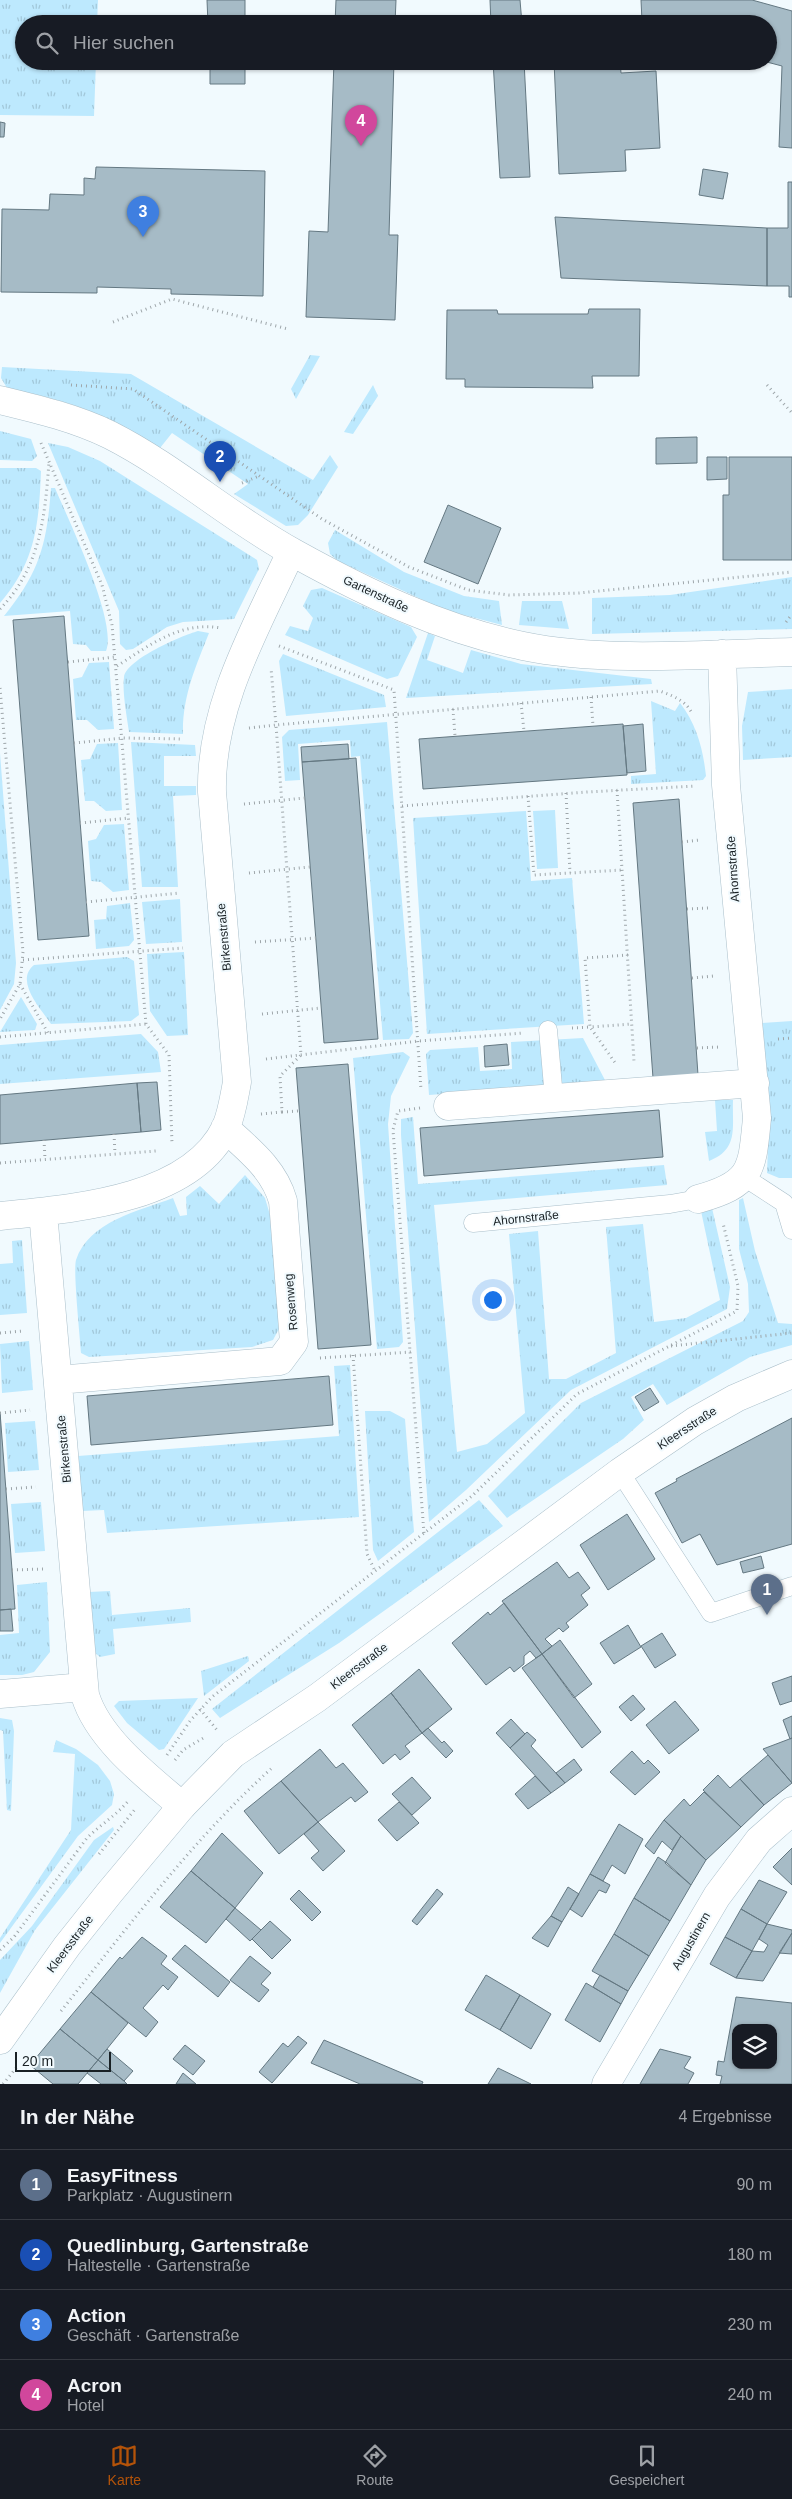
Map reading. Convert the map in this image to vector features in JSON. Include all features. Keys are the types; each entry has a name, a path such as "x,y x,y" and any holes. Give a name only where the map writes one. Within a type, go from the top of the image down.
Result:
{"street":[{"name":"Gartenstraße","path":"0,400 92,427 126,444 291,552 402,608 499,640 568,652 616,654 792,652"},
{"name":"Birkenstraße","path":"0,1216 43,1212 115,1201 173,1179 231,1133 237,1082 213,807 212,771 221,717 229,688 261,639 291,552"},
{"name":"Ahornstraße","path":"707,1196 734,1186 744,1177 752,1162 757,1118 726,785 722,654"},
{"path":"448,1106 755,1082"},
{"name":"Rosenweg","path":"231,1133 269,1171 280,1188 283,1201 294,1342 280,1361"},
{"name":"Birkenstraße","path":"43,1212 84,1687 88,1703 97,1722 109,1737 182,1806"},
{"path":"58,1380 280,1361"},
{"name":"Kleersstraße","path":"0,2040 67,1946 182,1806 234,1754 317,1698 620,1472 695,1422 736,1398 792,1374"},
{"path":"0,1694 84,1687"},
{"name":"Augustinern","path":"606,2084 717,1896 759,1840 792,1811"}],"lane":[{"path":"548,1030 554,1098"},
{"path":"744,1177 784,1203 792,1230"},
{"name":"Ahornstraße","path":"474,1223 670,1204 707,1196"},
{"path":"620,1472 711,1613 792,1586"}],"path":[{"path":"113,322 172,299 288,329"},
{"path":"66,385 133,389 322,519 409,567 468,590 509,595 579,594 792,572"},
{"path":"767,385 792,413"},
{"path":"26,407 102,585 110,616 117,666 146,1024 168,1055 173,1179"},
{"path":"0,609 20,584 32,563 41,538 45,519 49,460"},
{"path":"117,666 166,636 189,627 210,626 261,639 394,690 419,1042 421,1108 398,1111 393,1130 424,1533"},
{"path":"261,639 276,725 301,1055"},
{"path":"68,662 116,657"},
{"path":"0,688 23,960 20,984 0,1020"},
{"path":"276,725 660,692 675,696 689,706 696,720"},
{"path":"591,697 593,726"},
{"path":"521,703 524,731"},
{"path":"453,709 455,736"},
{"path":"74,743 123,738 183,740"},
{"path":"402,806 566,793 726,785"},
{"path":"617,790 635,1091"},
{"path":"566,793 570,873"},
{"path":"528,796 534,875 622,870"},
{"path":"213,807 305,798"},
{"path":"80,823 129,818"},
{"path":"682,842 702,840"},
{"path":"219,876 310,867"},
{"path":"86,902 180,893"},
{"path":"687,909 706,908"},
{"path":"225,945 316,938"},
{"path":"23,960 183,948"},
{"path":"628,955 585,958 590,1027 635,1091"},
{"path":"692,978 712,977"},
{"path":"20,984 48,1033"},
{"path":"231,1017 321,1008"},
{"path":"0,1037 146,1024"},
{"path":"235,1063 419,1042 632,1024"},
{"path":"697,1048 718,1047"},
{"path":"282,1112 280,1076 301,1055"},
{"path":"231,1133 252,1115 299,1111"},
{"path":"114,1134 115,1154"},
{"path":"44,1140 45,1159"},
{"path":"0,1163 172,1150"},
{"path":"0,1950 14,1937 87,1838 97,1827 117,1814 176,1744 200,1709 212,1697 472,1496 576,1394 737,1311 738,1286 707,1196"},
{"path":"668,1346 792,1333"},
{"path":"280,1361 411,1352"},
{"path":"353,1355 367,1554 375,1571"},
{"path":"0,1413 9,1412"},
{"path":"6,1489 14,1488"},
{"path":"12,1570 20,1570"},
{"path":"59,2014 202,1837 238,1798 276,1764"},
{"path":"3,2084 22,2060"}],"green space":[{"path":"0,0 98,0 97,15 15,15 15,70 96,70 94,116 0,115"},
{"path":"310,355 320,356 296,399 291,389"},
{"path":"2,367 131,374 313,480 330,455 338,467 308,515 298,525 286,526 234,494 248,484 172,433 160,448 104,417 68,403 7,388 1,378"},
{"path":"373,385 378,396 353,434 344,432"},
{"path":"0,431 31,439 37,456 32,461 0,460"},
{"path":"48,443 68,447 100,461 257,560 259,569 234,619 183,622 167,627 133,649 126,650 120,644 119,611"},
{"path":"0,468 36,468 41,471 39,507 33,541 21,572 12,588 0,603"},
{"path":"51,488 55,488 99,595 108,637 106,651 91,651 86,645 73,644 70,611 4,616 26,585 40,556 47,525"},
{"path":"335,530 404,572 464,596 499,601 502,625 445,610 338,561 330,554 328,543"},
{"path":"792,577 792,629 592,634 592,598 670,595"},
{"path":"322,588 411,627 417,637 398,676 387,679 285,635 290,626 308,631 313,618 303,606 311,590"},
{"path":"522,601 562,601 569,629 519,625"},
{"path":"198,631 209,633 187,694 183,734 129,732 124,690 124,677 127,670 134,663 156,649"},
{"path":"428,633 435,636 427,660 463,673 471,650 521,664 651,679 652,684 406,698"},
{"path":"283,654 384,695 386,707 286,716 279,661"},
{"path":"109,662 114,729 98,730 87,720 76,720 73,679 82,677 89,663"},
{"path":"792,689 792,757 743,760 742,726 748,692"},
{"path":"651,701 675,711 680,703 686,711 701,747 706,776 703,780 631,784 631,776 656,774"},
{"path":"387,722 413,1033 409,1039 383,1040 360,756 351,757 350,740 298,744 300,780 285,781 282,737 289,730"},
{"path":"131,742 195,745 196,756 164,756 164,786 196,786 196,795 173,796 178,887 142,887"},
{"path":"118,743 122,810 106,811 94,801 85,801 81,760 90,759 97,744"},
{"path":"0,753 16,963 14,984 0,1010"},
{"path":"555,810 558,868 537,869 533,811"},
{"path":"526,811 531,881 572,878 584,1024 427,1034 413,818"},
{"path":"124,824 129,890 113,892 101,882 91,881 88,841 96,839 104,825"},
{"path":"180,899 182,942 146,944 142,902"},
{"path":"130,903 134,940 129,946 96,949 94,920 106,919 107,906"},
{"path":"184,952 188,1035 167,1036 150,1011 147,954"},
{"path":"127,957 134,961 139,1015 131,1021 51,1024 31,995 28,987 27,979 34,965"},
{"path":"21,997 37,1024 35,1030 0,1032"},
{"path":"792,1021 792,1178 779,1178 767,1173 769,1117 762,1023"},
{"path":"141,1034 158,1052 161,1072 0,1084 0,1045"},
{"path":"583,1038 606,1082 429,1095 426,1054 430,1050 478,1047 480,1071 512,1069 511,1042"},
{"path":"403,1052 410,1057 391,1096 388,1124 403,1342 399,1347 377,1349 353,1058"},
{"path":"715,1100 733,1100 733,1128 730,1144 719,1156 709,1161 705,1132 717,1131"},
{"path":"413,1117 418,1184 664,1165 667,1185 434,1205 457,1452 487,1444 525,1413 509,1234 538,1231 549,1379 566,1379 616,1353 606,1227 643,1224 654,1322 686,1318 720,1300 701,1211 712,1208 730,1287 727,1309 571,1390 466,1490 429,1522 401,1135 401,1119"},
{"path":"245,1175 265,1198 270,1215 281,1325 273,1340 252,1347 89,1357 81,1353 75,1267 76,1260 83,1247 92,1236 117,1219 173,1198 180,1216 187,1215 186,1197 200,1186 219,1204"},
{"path":"743,1198 755,1251 778,1323 792,1324 792,1345 750,1357 667,1405 653,1384 631,1397 644,1420 623,1439 507,1518 488,1496 581,1403 743,1321 749,1312 748,1284 739,1249 739,1200"},
{"path":"22,1240 27,1313 0,1315 0,1264 13,1263 12,1241"},
{"path":"29,1341 33,1390 2,1393 0,1344"},
{"path":"350,1365 359,1517 107,1533 104,1510 82,1511 78,1456 339,1436 334,1366"},
{"path":"365,1411 390,1411 405,1419 414,1532 378,1561 373,1550"},
{"path":"35,1421 39,1470 8,1472 5,1423"},
{"path":"479,1500 503,1526 339,1643 220,1718 212,1709"},
{"path":"41,1502 45,1551 15,1553 11,1504"},
{"path":"47,1582 50,1652 34,1672 22,1675 0,1675 0,1635 19,1633 17,1585"},
{"path":"110,1591 112,1615 190,1608 191,1622 113,1629 115,1654 100,1657 95,1653 89,1592"},
{"path":"248,1656 249,1661 204,1696 201,1671"},
{"path":"198,1698 164,1749 159,1750 127,1723 114,1706 119,1701"},
{"path":"0,1718 12,1720 14,1731 11,1811 7,1810 3,1731 0,1730"},
{"path":"56,1740 76,1749 98,1765 110,1781 114,1794 112,1805 78,1836 0,1943 0,1938 71,1830 75,1754 53,1752"},
{"path":"113,1827 114,1830 35,1930 0,1993 0,1960 32,1926 94,1840"}],"building":[{"path":"207,0 245,0 245,15 208,15"},
{"path":"336,0 396,0 395,15 335,15"},
{"path":"490,0 520,0 521,15 491,15"},
{"path":"641,0 752,0 792,11 792,148 779,147 782,66 777,65 777,15 642,15"},
{"path":"210,70 245,70 245,84 210,84"},
{"path":"334,70 394,70 389,235 398,235 395,320 306,317 309,231 328,232"},
{"path":"494,70 524,70 530,177 500,178"},
{"path":"554,70 621,70 621,73 656,71 660,148 625,150 626,171 559,174"},
{"path":"0,122 5,123 4,137 0,137"},
{"path":"96,167 265,171 263,296 171,294 171,289 97,287 97,293 1,292 2,209 49,210 50,194 84,195 84,178 95,179"},
{"path":"703,169 728,173 723,199 699,195"},
{"path":"788,182 792,182 792,297 789,297 789,286 767,286 767,228 788,228"},
{"path":"555,217 767,228 767,286 561,278"},
{"path":"589,309 640,309 639,376 592,376 593,388 465,387 465,379 446,379 447,310 497,310 498,314 588,314"},
{"path":"697,437 697,463 656,464 656,438"},
{"path":"707,457 727,457 727,479 707,480"},
{"path":"729,457 792,457 792,560 723,560 723,495 729,495"},
{"path":"448,505 501,528 478,584 424,562"},
{"path":"64,616 89,936 38,940 13,620"},
{"path":"623,724 627,775 423,789 419,739"},
{"path":"643,724 646,771 627,773 623,726"},
{"path":"348,744 349,759 302,762 301,747"},
{"path":"356,758 378,1039 324,1043 302,762"},
{"path":"679,799 698,1075 653,1078 633,803"},
{"path":"507,1044 509,1065 485,1067 484,1046"},
{"path":"348,1064 371,1345 318,1349 296,1068"},
{"path":"157,1082 161,1130 141,1132 137,1083"},
{"path":"137,1083 141,1132 0,1144 0,1095"},
{"path":"659,1110 663,1157 424,1176 420,1128"},
{"path":"329,1376 333,1425 91,1445 87,1396"},
{"path":"650,1388 659,1402 644,1411 635,1397"},
{"path":"0,1412 15,1609 0,1610"},
{"path":"792,1418 792,1544 717,1565 700,1534 682,1543 655,1493 677,1481 676,1479"},
{"path":"627,1514 655,1559 608,1590 580,1545"},
{"path":"761,1556 764,1568 743,1573 740,1562"},
{"path":"557,1562 569,1578 578,1572 590,1588 581,1595 588,1605 566,1623 569,1627 563,1632 559,1628 545,1639 552,1646 542,1654 502,1601"},
{"path":"504,1603 542,1654 536,1658 530,1651 524,1656 524,1664 514,1672 510,1667 486,1685 452,1643 488,1612 490,1615"},
{"path":"11,1609 13,1631 0,1631 0,1610"},
{"path":"628,1625 641,1647 614,1664 600,1643"},
{"path":"662,1633 676,1655 655,1668 641,1646"},
{"path":"560,1640 592,1684 574,1698 542,1654"},
{"path":"542,1654 601,1732 582,1748 522,1668"},
{"path":"419,1669 452,1709 422,1733 391,1693"},
{"path":"792,1676 792,1701 780,1705 772,1683"},
{"path":"391,1693 422,1733 405,1746 410,1752 400,1760 395,1754 383,1764 352,1725"},
{"path":"633,1695 645,1709 631,1721 619,1707"},
{"path":"675,1701 699,1730 669,1754 646,1725"},
{"path":"792,1716 792,1738 790,1739 783,1720"},
{"path":"511,1719 525,1734 510,1748 496,1733"},
{"path":"428,1728 442,1743 444,1741 453,1751 446,1758 422,1733"},
{"path":"527,1732 536,1740 531,1746 565,1783 551,1793 510,1748"},
{"path":"792,1738 792,1783 763,1749"},
{"path":"320,1749 336,1768 343,1763 368,1792 355,1802 351,1797 318,1822 281,1781"},
{"path":"632,1751 644,1764 648,1760 660,1772 635,1795 610,1772"},
{"path":"768,1755 792,1783 764,1805 740,1779"},
{"path":"574,1759 582,1770 565,1783 556,1773"},
{"path":"718,1775 730,1788 740,1779 764,1805 741,1827 703,1790"},
{"path":"535,1776 551,1793 528,1809 515,1794"},
{"path":"412,1777 431,1798 412,1815 392,1794"},
{"path":"281,1781 318,1822 279,1854 244,1811"},
{"path":"704,1792 741,1827 706,1860 664,1820 684,1799 690,1806"},
{"path":"399,1802 419,1823 397,1841 378,1820"},
{"path":"664,1820 681,1836 672,1850 662,1841 654,1854 645,1846"},
{"path":"318,1822 345,1851 323,1871 311,1858 319,1851 304,1834"},
{"path":"619,1824 643,1839 625,1874 612,1865 603,1881 590,1874"},
{"path":"222,1833 263,1873 235,1908 191,1871"},
{"path":"681,1836 706,1860 691,1885 665,1863"},
{"path":"792,1848 792,1885 773,1867"},
{"path":"658,1857 691,1885 670,1921 634,1898"},
{"path":"191,1871 235,1908 206,1943 160,1907"},
{"path":"590,1874 610,1885 606,1893 599,1890 582,1917 570,1909"},
{"path":"759,1880 787,1892 767,1924 741,1909"},
{"path":"568,1887 579,1894 562,1922 551,1916"},
{"path":"437,1889 443,1894 417,1925 412,1921"},
{"path":"299,1890 321,1912 312,1921 290,1899"},
{"path":"634,1898 670,1921 649,1956 614,1934"},
{"path":"235,1908 261,1930 250,1941 226,1919"},
{"path":"741,1909 767,1924 752,1951 725,1937"},
{"path":"551,1916 562,1922 548,1947 532,1938"},
{"path":"270,1921 291,1940 272,1959 252,1939"},
{"path":"767,1924 792,1930 792,1933 763,1981 736,1978 752,1951 764,1952 768,1945 759,1939"},
{"path":"792,1933 792,1954 779,1953"},
{"path":"614,1934 649,1956 628,1991 592,1971"},
{"path":"142,1937 167,1956 161,1964 178,1977 168,1990 163,1985 143,2008 158,2022 146,2037 91,1992 120,1957 122,1959"},
{"path":"725,1937 752,1951 736,1978 710,1964"},
{"path":"185,1945 230,1982 218,1997 172,1959"},
{"path":"250,1956 271,1973 261,1984 269,1990 259,2002 230,1980"},
{"path":"486,1975 520,1995 500,2030 465,2010"},
{"path":"600,1975 628,1991 621,2004 593,1987"},
{"path":"586,1983 621,2004 600,2042 565,2020"},
{"path":"91,1992 128,2023 98,2060 60,2029"},
{"path":"520,1995 551,2014 531,2049 500,2030"},
{"path":"736,1997 792,2003 792,2084 720,2084 722,2076 716,2075 718,2061 724,2062"},
{"path":"60,2029 98,2060 78,2084 53,2084 30,2065"},
{"path":"298,2036 307,2043 272,2083 259,2072 283,2043 288,2047"},
{"path":"324,2040 423,2082 422,2084 360,2084 311,2063"},
{"path":"185,2045 205,2061 193,2075 173,2059"},
{"path":"107,2049 133,2071 124,2081 98,2060"},
{"path":"660,2049 691,2057 684,2068 694,2073 688,2084 640,2084"},
{"path":"98,2060 127,2084 101,2084 87,2073"},
{"path":"498,2068 531,2084 488,2084"},
{"path":"183,2073 196,2084 176,2084"}],"place":[{"name":"Acron","path":"361,146"},
{"name":"Action","path":"143,237"},
{"name":"Quedlinburg, Gartenstraße","path":"220,482"},
{"name":"EasyFitness","path":"767,1615"}]}
